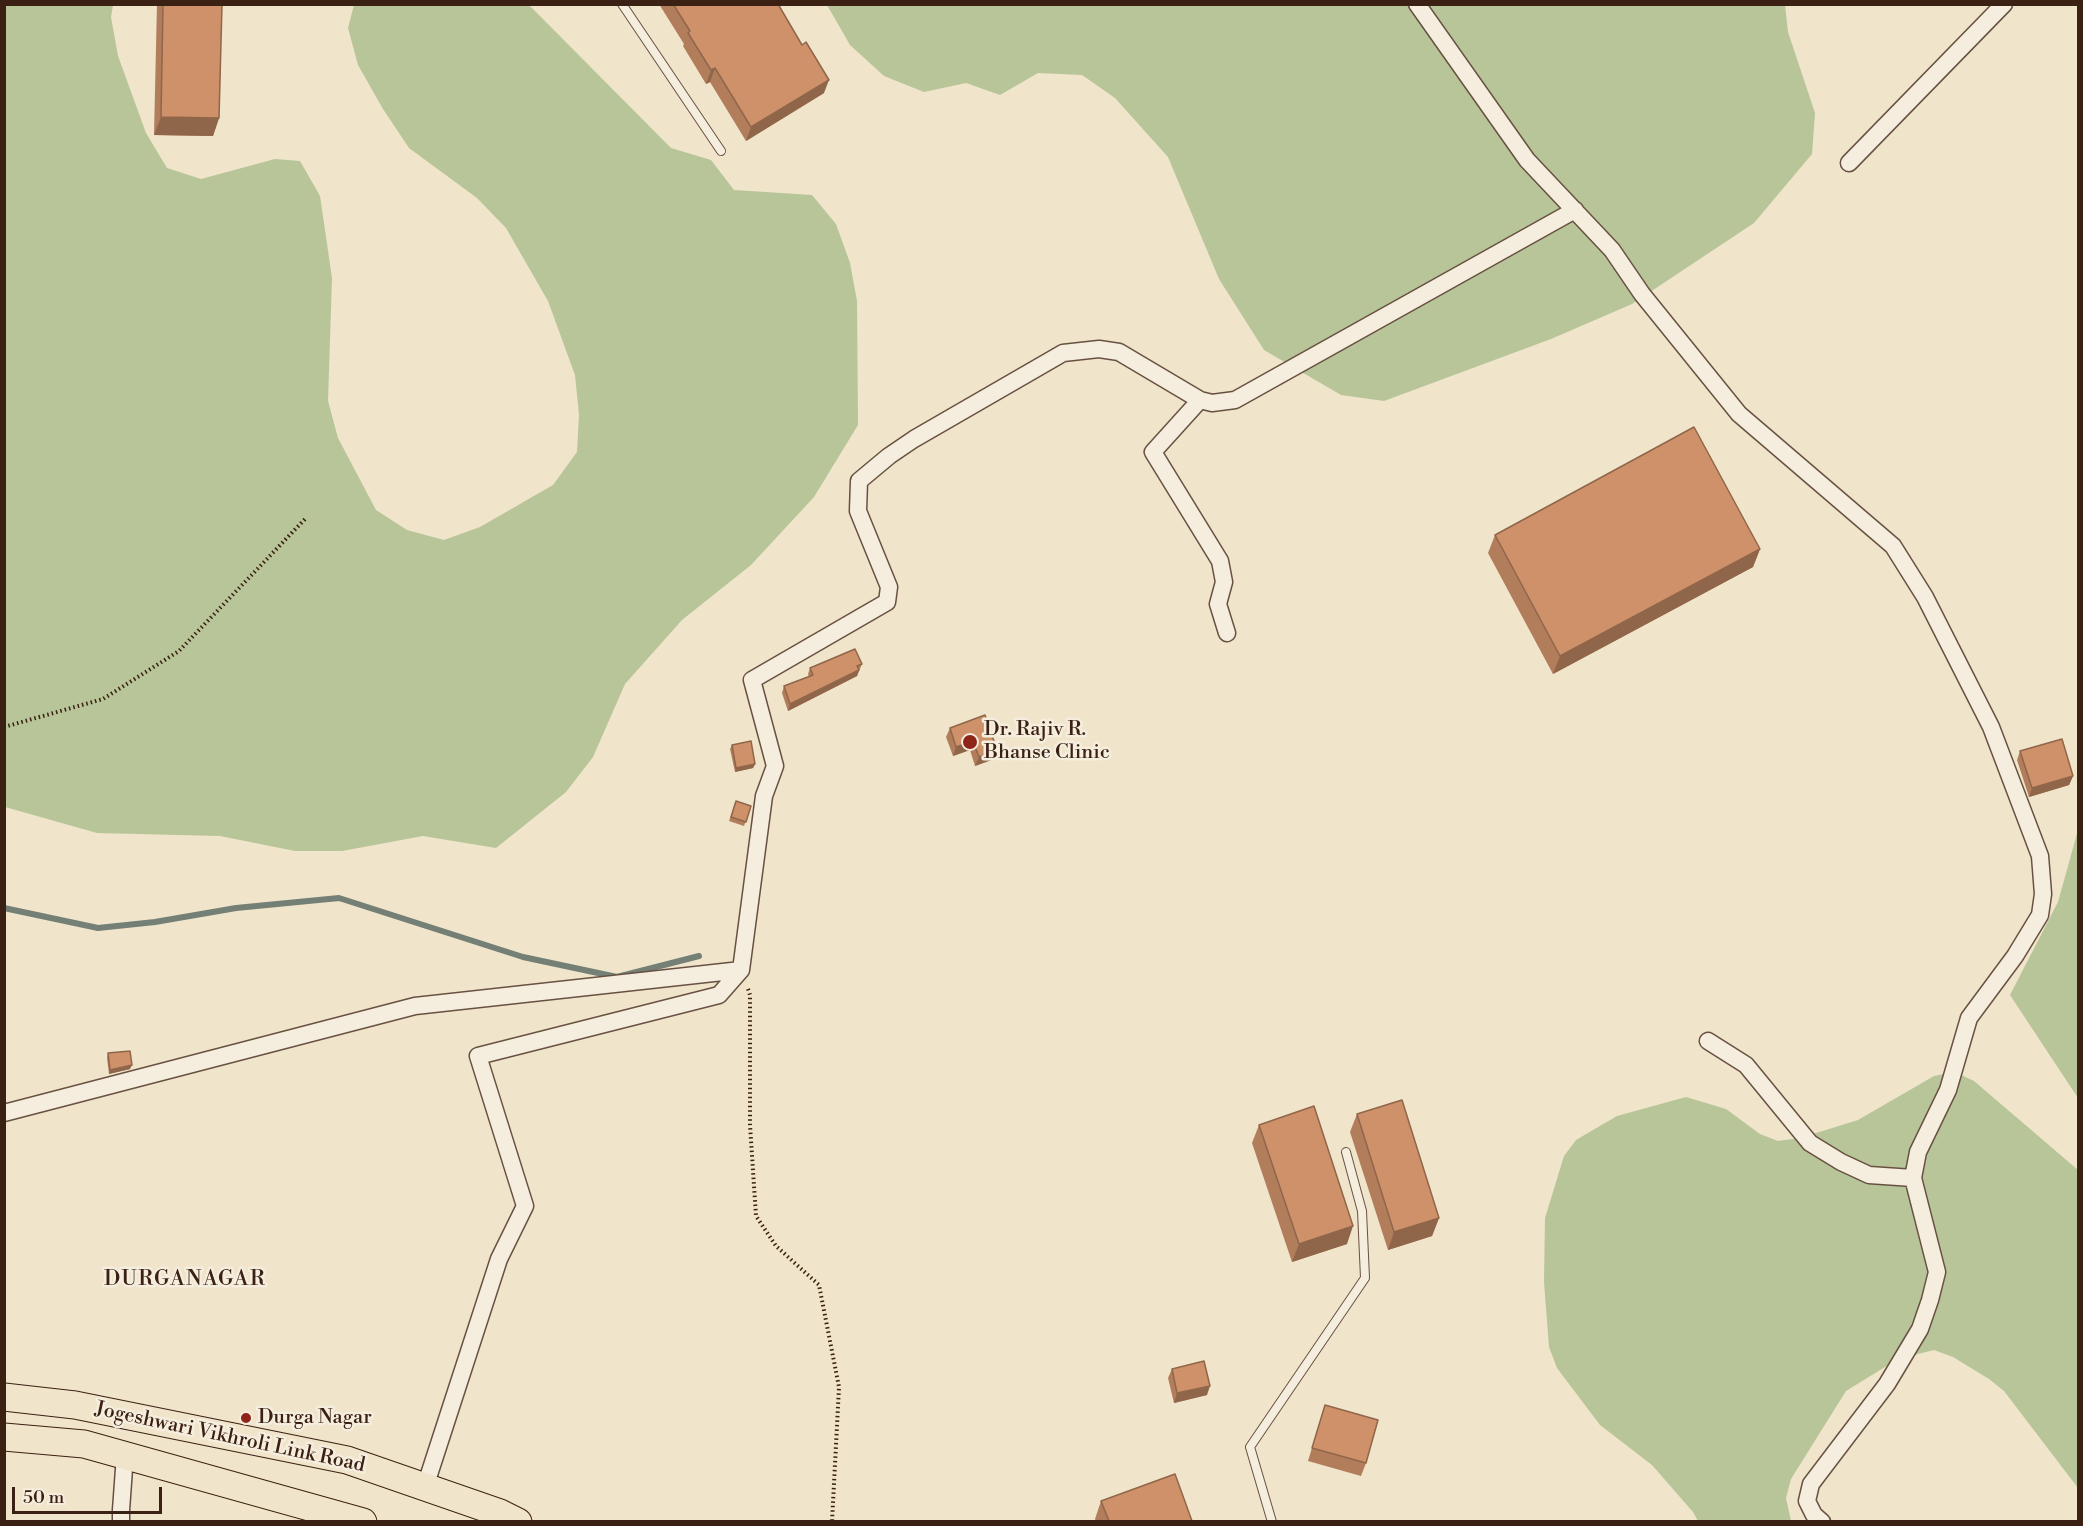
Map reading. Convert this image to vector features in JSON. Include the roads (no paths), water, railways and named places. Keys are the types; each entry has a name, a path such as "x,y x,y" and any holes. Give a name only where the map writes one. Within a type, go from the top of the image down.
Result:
{"main road":[{"name":"Jogeshwari Vikhroli Link Road","path":"4,1397 75,1405 347,1460 518,1521"},
{"path":"4,1437 84,1444 363,1521"}],"street":[{"path":"1416,4 1527,160 1612,250 1648,302 1739,414 1893,546 1925,597 1991,728 2040,856 2043,894 2040,915 2015,956 1969,1018 1948,1090 1918,1152 1912,1178 1937,1272 1930,1300 1920,1329 1887,1384 1811,1484 1807,1501 1814,1515 1822,1521"},
{"path":"1849,163 2004,4"},
{"path":"425,1487 499,1259 525,1206 478,1056 719,995 741,970 764,796 775,766 752,680 887,602 889,588 858,511 859,481 914,439 1063,353 1099,349 1119,351 1200,400 1212,403 1235,400 1575,210"},
{"path":"1200,400 1154,452 1220,561 1224,582 1218,604 1227,633"},
{"path":"4,1113 415,1006 741,970"},
{"path":"1708,1041 1746,1065 1810,1143 1841,1162 1869,1175 1912,1178"},
{"path":"121,1521 125,1455"}],"lane":[{"path":"622,4 721,151"},
{"path":"1272,1521 1250,1447 1365,1278 1362,1211 1347,1152"}],"waterway":[{"path":"4,908 98,928 155,922 236,908 339,898 523,957 617,977 699,956"}],"place":[{"name":"Dr. Rajiv R. Bhanse Clinic","path":"970,742"},
{"name":"Durga Nagar","path":"246,1418"}],"district":[{"name":"DURGANAGAR","path":"185,1280"}]}
